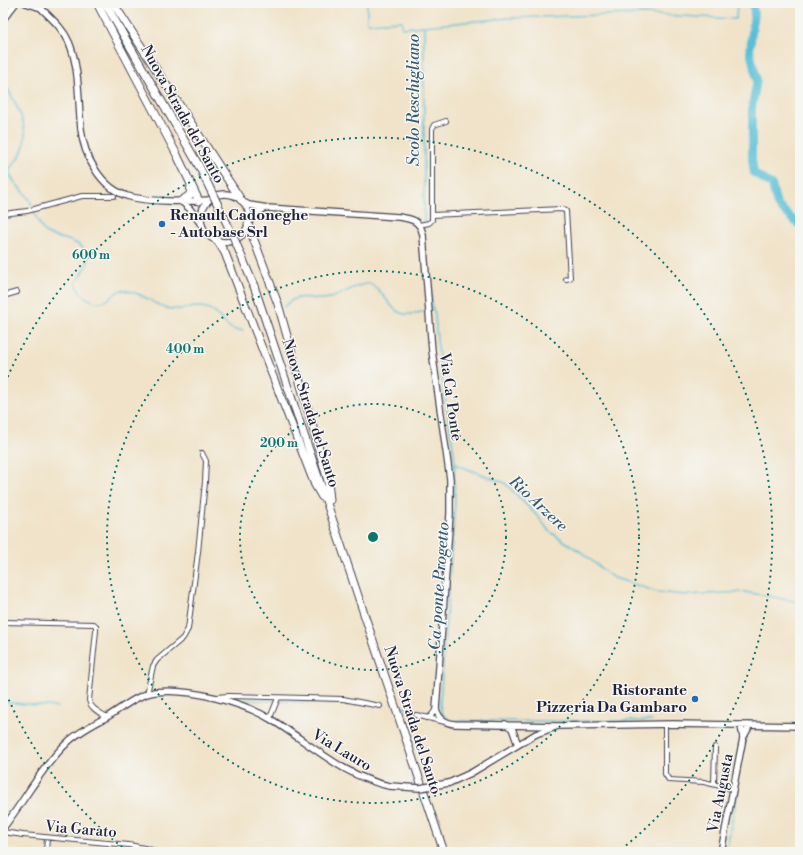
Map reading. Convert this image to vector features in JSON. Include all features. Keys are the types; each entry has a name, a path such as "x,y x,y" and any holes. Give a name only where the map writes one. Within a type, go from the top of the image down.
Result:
{"highway":[{"path":"97,3 200,201"},
{"name":"Nuova Strada del Santo","path":"105,3 199,166 234,236 254,286 444,852"},
{"path":"113,3 242,201"},
{"path":"181,201 190,195 192,184"},
{"path":"248,223 278,304 328,481 333,518"},
{"path":"217,240 225,252 315,485 333,518"}],"street":[{"path":"3,18 5,3"},
{"path":"8,3 17,4"},
{"path":"26,3 41,8"},
{"path":"36,3 61,29 72,51 75,65 82,138 87,156 93,167 109,185 126,195 136,198 181,201 209,200"},
{"path":"3,18 17,4"},
{"path":"202,210 209,200 219,194 231,194 250,205 268,208 398,217 411,219 419,225 429,223 432,220 432,129 434,125 446,121"},
{"path":"3,214 27,211 82,196 114,196"},
{"path":"181,201 190,209 210,236 217,240 228,242 239,237 246,229 248,223 248,211 242,201"},
{"path":"200,201 202,210 202,226"},
{"path":"248,223 257,212 268,208"},
{"path":"432,215 562,209 566,211 570,267 570,278 566,279"},
{"name":"Via Ca' Ponte","path":"419,225 424,235 432,351 450,487 450,514 436,709"},
{"path":"3,296 17,292"},
{"path":"147,694 153,666 157,660 183,638 188,629 205,482 206,461 202,453"},
{"path":"3,622 94,624 96,626 96,631 89,700 93,708 107,717"},
{"name":"Via Lauro","path":"3,828 40,775 64,747 78,734 147,694 155,692 189,693 217,697 259,712 270,718 341,768 365,779 389,786 420,788 449,783 471,773 541,732 558,726"},
{"name":"Via Lauro","path":"217,697 343,699 380,706"},
{"path":"270,718 278,698"},
{"path":"427,718 431,716 436,709"},
{"path":"436,709 439,716 445,722"},
{"path":"416,715 455,724 558,726 665,724 800,726"},
{"path":"505,724 512,728 518,745"},
{"path":"665,724 667,778 673,781 698,781 733,789"},
{"name":"Via Augusta","path":"741,725 743,738"},
{"name":"Via Augusta","path":"721,852 743,738 748,729 748,725"},
{"path":"714,784 715,747"},
{"name":"Via Garato","path":"3,832 47,838 129,845 156,852"},
{"path":"46,852 47,838"}],"waterway":[{"name":"Scolo Reschigliano","path":"367,3 367,23 402,21 402,28 509,18 601,15 645,14 736,19 737,3"},
{"path":"752,3 754,12 750,51 757,80 752,107 752,160 754,173 772,185 777,205 798,224 800,224"},
{"name":"Scolo Reschigliano","path":"424,26 424,228"},
{"name":"Rio Arzere","path":"3,81 21,116 25,136 21,154 9,172 11,177 27,196 32,205"},
{"name":"Rio Arzere","path":"34,213 41,227 47,234 75,243 86,251 88,261 86,267 76,282 79,290 86,298 100,302 109,299 119,291 126,290 167,308 206,308 215,313 229,327 243,330"},
{"name":"Rio Arzere","path":"429,276 433,310 435,313 441,369 455,462 457,465 505,483 539,518 549,531 581,552 612,577 657,592 685,595 745,592 800,602"},
{"name":"Rio Arzere","path":"284,307 295,299 330,298 361,285 370,284 375,286 400,313 410,314 426,311"},
{"name":"Ca' ponte Progetto","path":"455,462 455,501 440,702 443,715 448,719 455,721 652,721"},
{"path":"243,700 275,701"},
{"path":"279,701 340,703"},
{"path":"3,702 57,707"},
{"path":"403,707 423,713 431,710"},
{"path":"778,729 800,729"},
{"path":"726,852 738,790"}],"place":[{"name":"Renault Cadoneghe - Autobase Srl","path":"162,224"},
{"name":"Ristorante Pizzeria Da Gambaro","path":"695,699"}]}
